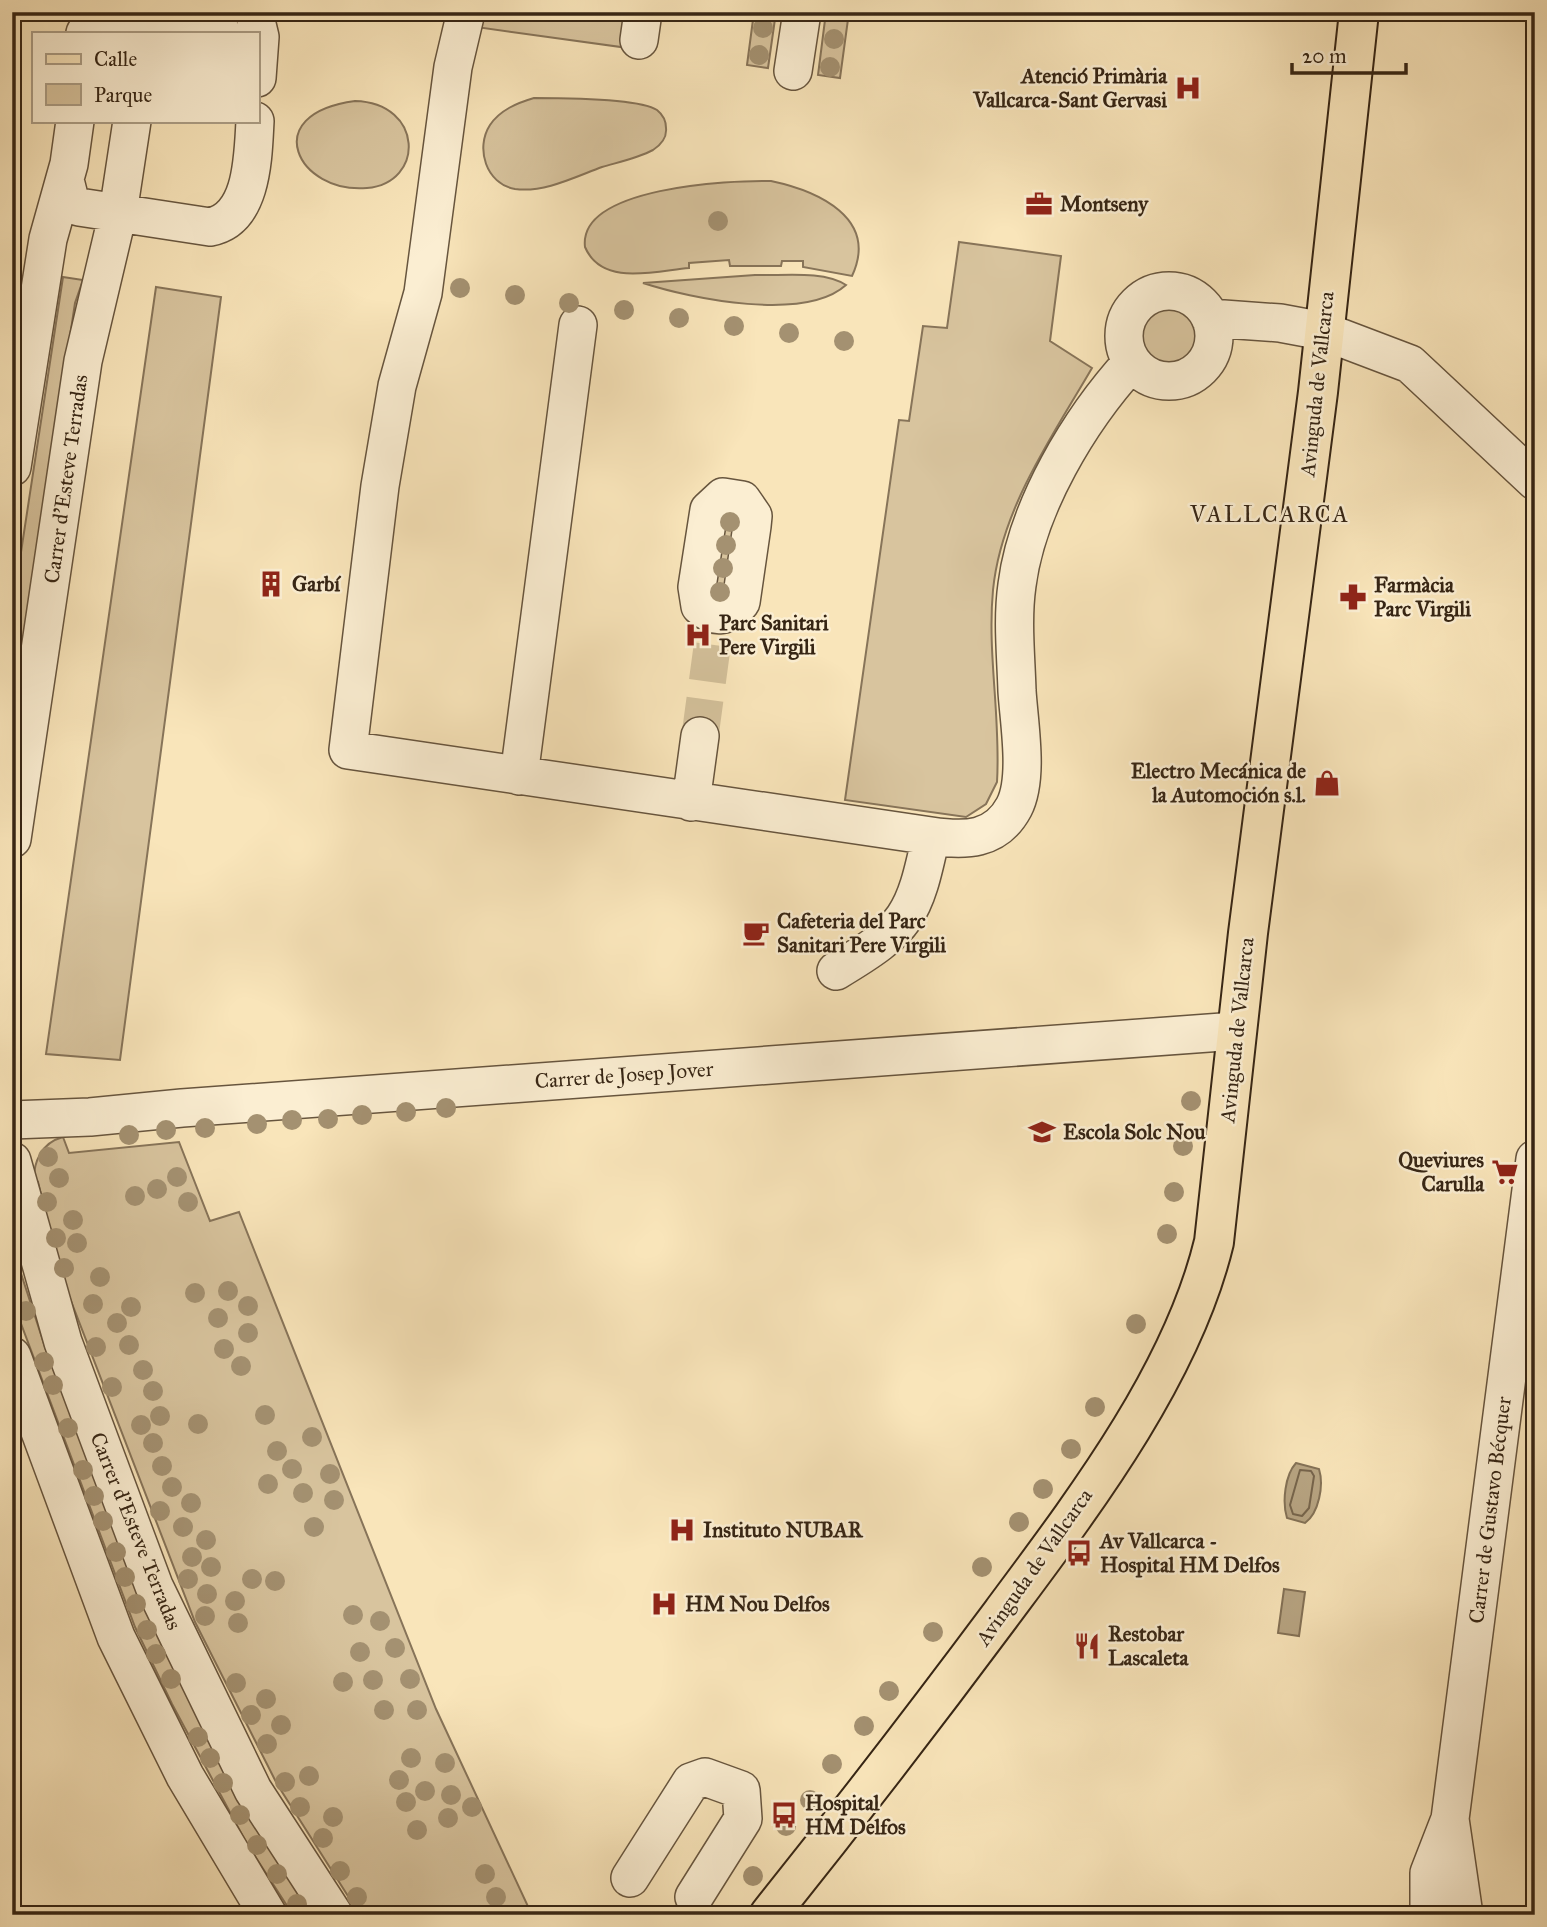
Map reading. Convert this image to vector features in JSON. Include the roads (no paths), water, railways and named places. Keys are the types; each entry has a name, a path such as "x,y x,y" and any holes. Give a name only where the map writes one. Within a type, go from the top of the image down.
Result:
{"main road":[{"name":"Avinguda de Vallcarca","path":"769,1915 951,1684 1058,1539 1163,1371 1197,1301 1214,1242 1236,1031 1323,331 1359,12"}],"street":[{"path":"70,12 76,32"},
{"path":"466,12 453,67 423,293 397,386 380,486 348,750 965,841 980,837 1005,820 1014,807 1021,776 1014,622 1023,552 1035,514 1068,452 1105,392 1132,362"},
{"path":"793,71 802,12"},
{"path":"87,32 123,24 211,32"},
{"path":"12,467 48,239 65,180 75,122"},
{"name":"Carrer d'Esteve Terradas","path":"12,839 83,361 118,213 132,122"},
{"path":"65,180 71,204 210,227 226,222 233,216 245,194 255,122"},
{"path":"1161,292 1190,297 1210,318 1214,332 1208,359 1186,378 1171,381 1157,379 1143,373 1132,362 1124,334 1127,319 1135,306 1146,297 1161,292"},
{"path":"1210,318 1280,323 1323,331 1410,364 1535,481"},
{"path":"519,776 578,325"},
{"path":"691,802 700,736"},
{"path":"836,971 876,947 897,929 913,907 931,836"},
{"name":"Carrer de Josep Jover","path":"12,1119 90,1117 237,1103 1236,1031"},
{"name":"Carrer de Gustavo Bécquer","path":"1429,1915 1429,1873 1450,1819 1535,1159"},
{"name":"Carrer d'Esteve Terradas","path":"12,1161 63,1342 154,1586 253,1790 334,1915"},
{"path":"12,1356 116,1637 185,1776 268,1915"},
{"path":"630,1878 691,1782 705,1777 741,1790 743,1819 694,1898"},
{"name":"Carrer de Gustavo Bécquer","path":"1450,1819 1464,1915"}],"water":[{"path":"1296,1463 1319,1469 1320,1490 1317,1506 1305,1523 1287,1518 1286,1512 1287,1481"},
{"path":"1284,1589 1305,1592 1299,1636 1278,1633"}],"tunnel":[{"path":"700,736 713,640"}],"place":[{"name":"Atenció Primària Vallcarca-Sant Gervasi","path":"1188,88"},
{"name":"Montseny","path":"1039,204"},
{"name":"Garbí","path":"271,584"},
{"name":"Farmàcia Parc Virgili","path":"1353,597"},
{"name":"Parc Sanitari Pere Virgili","path":"698,635"},
{"name":"Electro Mecánica de la Automoción s.l.","path":"1327,783"},
{"name":"Cafeteria del Parc Sanitari Pere Virgili","path":"756,933"},
{"name":"Escola Solc Nou","path":"1042,1132"},
{"name":"Queviures Carulla","path":"1505,1172"},
{"name":"Instituto NUBAR","path":"682,1530"},
{"name":"Av Vallcarca - Hospital HM Delfos","path":"1079,1553"},
{"name":"HM Nou Delfos","path":"664,1604"},
{"name":"Restobar Lascaleta","path":"1087,1646"},
{"name":"Hospital HM Delfos","path":"784,1815"}],"district":[{"name":"VALLCARCA","path":"1270,514"}]}
